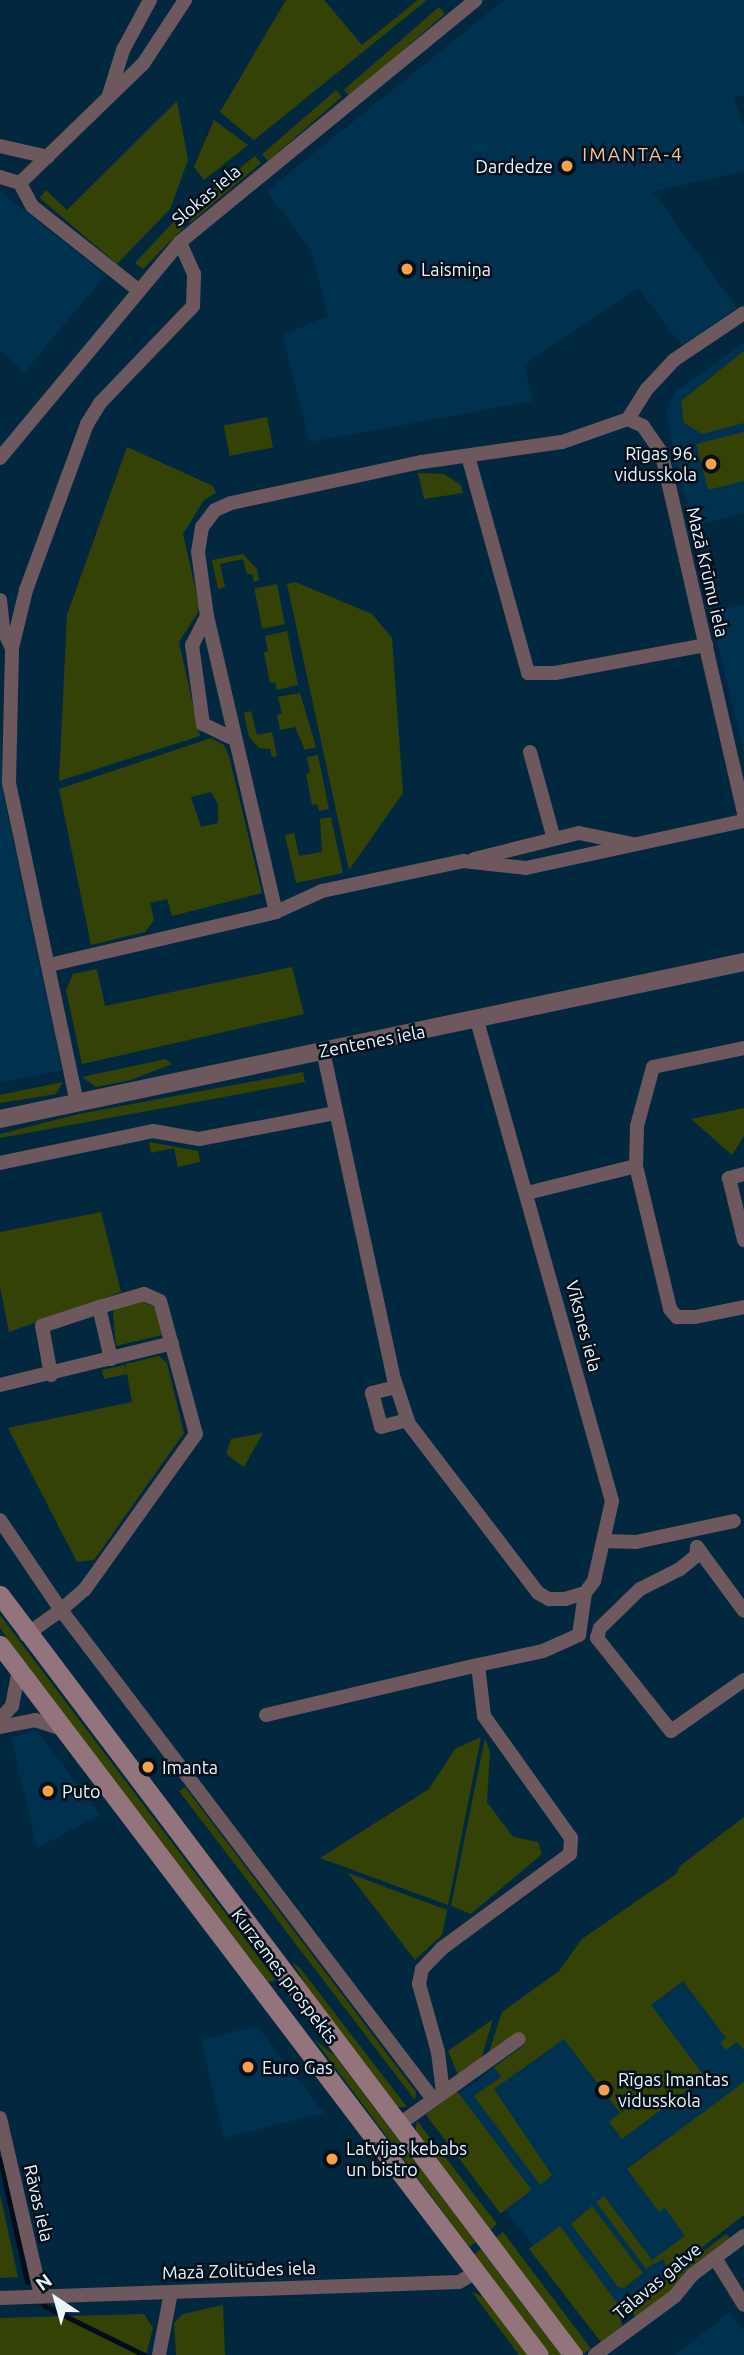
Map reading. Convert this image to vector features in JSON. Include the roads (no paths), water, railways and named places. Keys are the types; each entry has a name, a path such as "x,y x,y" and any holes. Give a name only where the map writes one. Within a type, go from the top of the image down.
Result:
{"main road":[{"name":"Kurzemes prospekts","path":"0,1595 26,1635 573,2355"},
{"name":"Kurzemes prospekts","path":"0,1645 59,1728 539,2355"},
{"path":"268,1998 278,1994 287,1999 327,2043 341,2049"}],"street":[{"path":"107,102 122,50 150,0"},
{"path":"20,183 107,102 150,55 185,0"},
{"name":"Slokas iela","path":"0,458 180,242 476,0"},
{"path":"0,146 48,158"},
{"path":"0,177 20,183 33,206 138,290"},
{"path":"77,1103 9,782 12,648 26,590 87,424 100,403 193,306 194,274 180,242"},
{"path":"276,912 232,738 207,616 198,544 202,527 215,510 286,491 468,456 562,442 628,419 647,389 674,360 744,313"},
{"name":"Mazā Krūmu iela","path":"628,419 643,426 661,452 744,813"},
{"path":"468,456 528,673 555,673 706,645"},
{"path":"0,600 3,629 12,648"},
{"path":"207,616 192,645 203,724 232,738"},
{"path":"530,752 554,839"},
{"path":"463,862 526,868 744,821"},
{"path":"49,965 276,912 321,891 463,862 579,833 637,845"},
{"name":"Zentenes iela","path":"0,1119 744,962"},
{"name":"Vīksnes iela","path":"477,1020 612,1501 606,1541 594,1581 585,1592 579,1635 552,1649 478,1665"},
{"path":"744,1048 653,1067 637,1126 636,1166 670,1309 677,1317 695,1317 744,1307"},
{"path":"323,1051 396,1387 407,1420 538,1593 549,1599 585,1592"},
{"path":"0,1163 153,1131 199,1139 335,1113"},
{"path":"527,1194 636,1166"},
{"path":"744,1174 729,1178 744,1240"},
{"path":"26,1635 85,1589 196,1434 160,1301 144,1294 42,1326 51,1375"},
{"path":"99,1307 111,1359"},
{"path":"0,1385 51,1375 172,1343"},
{"path":"396,1387 372,1393 381,1427 407,1420"},
{"path":"0,1520 61,1610 438,2096"},
{"path":"606,1541 636,1542 734,1521"},
{"path":"744,1611 697,1547 696,1556 680,1569 640,1589 600,1628 597,1638 671,1731 677,1731 744,1680"},
{"path":"266,1715 478,1665 484,1716 571,1838 569,1854 441,1949 422,1969 419,1984 438,2052 438,2096"},
{"path":"0,1719 12,1706 19,1671"},
{"path":"0,1727 35,1720 59,1728"},
{"path":"398,2125 519,2039"},
{"name":"Rāvas iela","path":"0,2118 41,2296"},
{"name":"Tālavas gatve","path":"595,2355 675,2296 715,2258 744,2236"},
{"path":"715,2258 744,2305"},
{"name":"Mazā Zolitūdes iela","path":"0,2298 459,2282 476,2272"},
{"path":"159,2355 171,2292"}],"waterway":[{"path":"0,2159 27,2282"},
{"path":"43,2305 144,2355"}],"place":[{"name":"Dardedze","path":"567,166"},
{"name":"Laismiņa","path":"407,269"},
{"name":"Rīgas 96. vidusskola","path":"711,464"},
{"name":"Imanta","path":"148,1767"},
{"name":"Puto","path":"48,1791"},
{"name":"Euro Gas","path":"248,2067"},
{"name":"Rīgas Imantas vidusskola","path":"604,2090"},
{"name":"Latvijas kebabs un bistro","path":"332,2159"}],"district":[{"name":"IMANTA-4","path":"633,155"}]}
